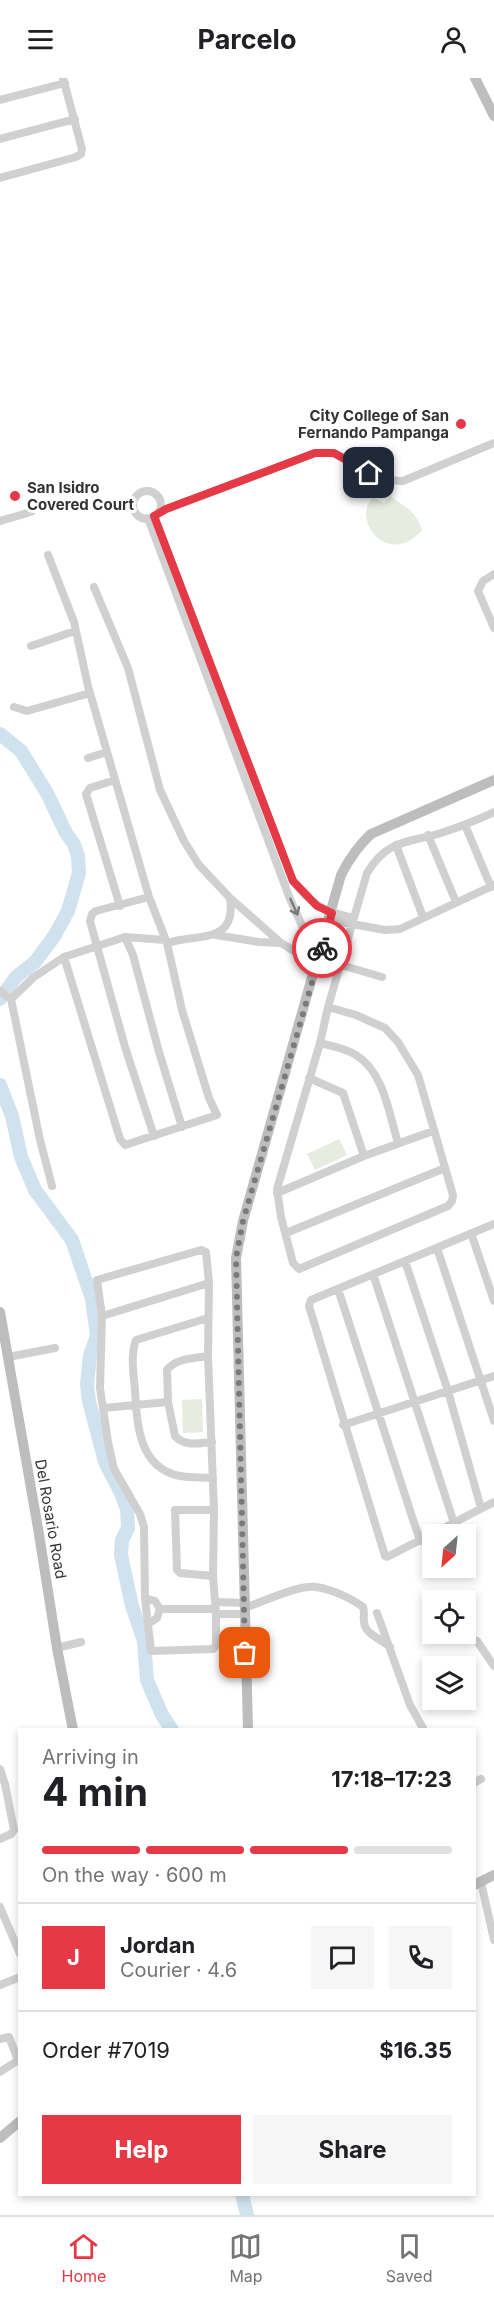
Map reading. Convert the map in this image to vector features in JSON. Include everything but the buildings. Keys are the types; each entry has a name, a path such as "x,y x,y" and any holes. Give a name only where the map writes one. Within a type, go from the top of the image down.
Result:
{"street":[{"path":"475,78 494,116"},
{"path":"0,100 64,80 82,149 81,154 76,157 0,177"},
{"path":"0,139 75,120"},
{"path":"154,516 315,453 334,453 369,473 391,481 403,481 420,476 494,443"},
{"path":"0,521 31,512"},
{"path":"154,516 293,881 317,906 331,916 391,930 492,886 465,825"},
{"path":"154,516 290,899 317,963"},
{"path":"48,555 68,604 90,693 149,897 166,942 182,1010 209,1098 217,1115 129,1145 121,1143 64,957"},
{"path":"493,576 483,582 478,591 494,628"},
{"path":"94,587 128,668 160,790 184,842 199,865 230,898 281,943 317,963"},
{"path":"31,645 75,631"},
{"path":"14,707 27,711 90,693"},
{"path":"88,758 107,752"},
{"path":"115,780 90,788 86,794 120,906"},
{"path":"248,1728 236,1258 243,1221 341,875 348,861 371,834 494,780"},
{"path":"328,1007 356,1015 385,1028 398,1042 418,1075 453,1195 448,1206 299,1269 293,1263 277,1193 320,1044 328,1007 367,873 378,857 396,845 465,825 494,812"},
{"path":"428,835 456,903"},
{"path":"396,845 423,917"},
{"path":"149,897 92,914 90,921 125,1047 154,1136"},
{"path":"216,935 228,924 231,909 230,898"},
{"path":"10,998 34,977 64,957 125,937 166,942 216,935 281,943"},
{"path":"125,937 133,955 182,1127"},
{"path":"341,965 382,977"},
{"path":"0,991 10,998 52,1186"},
{"path":"320,1044 357,1055 375,1072 398,1143"},
{"path":"309,1078 344,1093 364,1156"},
{"path":"277,1193 364,1156 433,1131"},
{"path":"286,1233 445,1168"},
{"path":"494,1224 311,1300 309,1306 343,1425 364,1484 385,1556 420,1541 494,1502"},
{"path":"471,1233 494,1301"},
{"path":"436,1248 494,1421"},
{"path":"201,1250 206,1252 209,1283 208,1356 214,1510 213,1576 216,1608 216,1645 213,1649 151,1651 146,1598 144,1527 140,1514 114,1469 100,1388 102,1316 97,1280 201,1250"},
{"path":"405,1262 448,1391 481,1508"},
{"path":"373,1274 454,1523"},
{"path":"102,1316 209,1283"},
{"path":"338,1289 420,1541"},
{"name":"Del Rosario Road","path":"0,1312 73,1728"},
{"path":"208,1318 136,1340 133,1349 135,1404 144,1449 154,1463 167,1472 181,1476 213,1478"},
{"path":"8,1357 56,1348"},
{"path":"208,1356 179,1361 170,1366 167,1370 168,1402 175,1436 178,1440 188,1444 212,1442"},
{"path":"343,1425 494,1376"},
{"path":"103,1408 168,1402"},
{"path":"213,1576 180,1573 177,1570 175,1510 214,1510"},
{"path":"160,1609 244,1608 316,1587 338,1594 363,1607 367,1631 390,1647"},
{"path":"146,1598 155,1601 160,1609"},
{"path":"148,1624 157,1618 160,1609"},
{"path":"378,1613 410,1705 423,1728"},
{"path":"477,1641 494,1666"},
{"path":"57,1648 81,1642"},
{"path":"0,1769 15,1830 0,1839"},
{"path":"494,1875 477,1881 494,1940"},
{"path":"0,1907 18,1949"},
{"path":"0,1985 18,1978"},
{"path":"0,2039 9,2037 18,2057"},
{"path":"0,2073 18,2060"},
{"path":"0,2138 18,2123"}],"shaded area":[{"path":"390,496 417,518 422,530 409,541 397,545 386,543 376,537 366,517 367,507 373,497 384,503"},
{"path":"339,1139 347,1155 315,1170 307,1154"},
{"path":"202,1399 203,1432 183,1433 182,1400"}],"waterway":[{"path":"0,734 21,751 47,793 66,833 74,844 78,856 79,873 68,911 55,935 35,962 16,977 0,999"},
{"path":"0,1085 12,1116 21,1157 35,1190 72,1240 92,1299 97,1336 90,1355 87,1385 89,1401 105,1462 127,1509 128,1528 122,1540 121,1555 132,1606 144,1641 147,1680 162,1715 171,1728"},
{"path":"242,2196 247,2215"}],"way so far":[{"path":"245,1653 236,1258 243,1221 322,948"}],"place":[{"name":"City College of San Fernando Pampanga","path":"461,424"},
{"name":"San Isidro Covered Court","path":"15,496"}],"route":[{"path":"322,948 332,913 317,906 293,881 154,516 166,509 305,455 334,453 369,473"}]}
